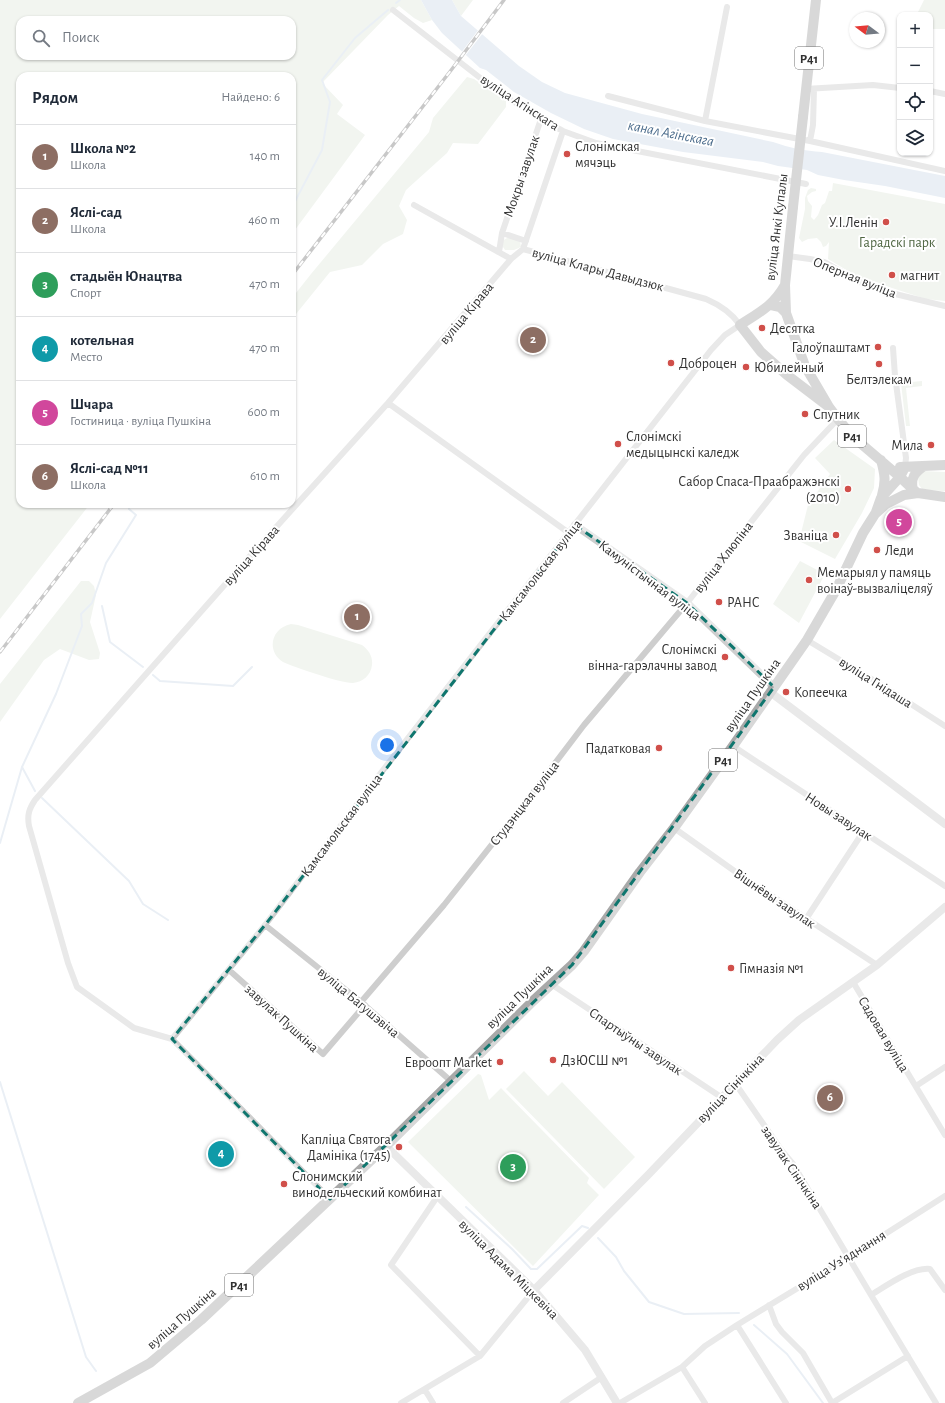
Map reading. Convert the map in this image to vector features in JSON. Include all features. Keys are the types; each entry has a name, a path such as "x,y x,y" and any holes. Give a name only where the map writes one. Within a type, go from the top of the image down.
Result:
{"main road":[{"name":"вуліца Янкі Купалы","path":"740,325 771,305 786,285 803,117 810,89 816,0"},
{"name":"Р41","path":"786,285 786,313 805,366 829,406 852,436 881,460 915,492"},
{"path":"771,305 780,307 786,313"},
{"name":"Р41","path":"740,325 761,352 787,375 829,406"},
{"path":"787,375 798,373 805,366"},
{"name":"Р41","path":"881,460 885,476 884,501"},
{"path":"890,468 945,465"},
{"path":"924,466 916,471 914,475 912,484 915,492 945,497"},
{"path":"900,477 905,467"},
{"name":"Р41","path":"884,501 895,492 900,477"},
{"name":"вуліца Пушкіна","path":"78,1403 133,1374 150,1363 201,1320 386,1146 584,951 733,746 807,640 836,590 863,533 884,501 915,492"}],"street":[{"path":"705,121 727,7"},
{"name":"вуліца Агінскага","path":"393,10 497,91 541,119 563,130 596,143 806,184"},
{"path":"810,140 813,126 810,89 873,85 897,88"},
{"path":"933,92 945,94"},
{"path":"608,96 705,121 757,132 810,140 945,171"},
{"name":"Мокры завулак","path":"499,252 502,233 541,119"},
{"path":"523,249 563,130"},
{"name":"вуліца Клары Давыдзюк","path":"414,205 511,259 523,249 706,299 724,308 734,316 740,325"},
{"path":"502,233 526,241"},
{"name":"Оперная вуліца","path":"788,256 824,262 862,283 887,292 945,306"},
{"name":"вуліца Кірава","path":"296,505 388,403 511,259"},
{"name":"Камсамольская вуліца","path":"172,1039 265,925 385,768 711,350 725,336 740,325"},
{"path":"893,348 895,376 906,458 905,467"},
{"path":"388,403 569,533"},
{"name":"вуліца Хлюпіна","path":"686,603 804,455 838,419"},
{"name":"вуліца Кірава","path":"172,1039 134,1028 77,987 64,949 27,817 35,800 294,508"},
{"name":"Камуністычная вуліца","path":"575,525 686,603 772,689 945,823"},
{"name":"Студэнцкая вуліца","path":"363,1004 444,905 584,725 686,603"},
{"name":"вуліца Гнідаша","path":"807,640 945,726"},
{"name":"Новы завулак","path":"733,746 945,886"},
{"name":"Вішнёвы завулак","path":"674,828 740,875 877,965"},
{"path":"806,919 863,832"},
{"name":"вуліца Сінічкіна","path":"534,1290 648,1175 777,1040 799,1020 877,965 945,907"},
{"name":"вуліца Багушэвіча","path":"265,925 363,1004 452,1082"},
{"name":"завулак Пушкіна","path":"229,970 323,1054 363,1004"},
{"name":"Садовая вуліца","path":"853,982 945,1135"},
{"name":"Спартыўны завулак","path":"551,984 721,1097"},
{"path":"172,1039 330,1199"},
{"name":"Садовая вуліца","path":"916,1086 945,1066"},
{"name":"завулак Сінічкіна","path":"735,1083 782,1151 793,1164 936,1403"},
{"name":"вуліца Адама Міцкевіча","path":"386,1146 534,1290 585,1350 619,1403"},
{"name":"вуліца Узʼяднання","path":"619,1403 682,1367 705,1346 737,1325 849,1257 945,1196"},
{"path":"437,1197 391,1265 480,1356"},
{"path":"871,1295 915,1270 924,1268 930,1269 945,1290"},
{"path":"400,1403 425,1390 480,1356 534,1290"},
{"path":"769,1305 776,1324 803,1353 832,1403 908,1356"},
{"path":"737,1325 786,1403"},
{"path":"682,1367 704,1403"},
{"path":"563,1403 602,1377"},
{"path":"425,1390 433,1403"}],"highlighted area":[{"path":"575,525 687,603 774,687 572,965 330,1199 172,1039 265,925"}],"green space":[{"path":"0,0 421,0 432,20 423,23 399,6 388,15 322,83 343,105 337,114 365,135 296,229 296,72 16,72 16,508 87,508 0,619"},
{"path":"452,0 473,0 461,16"},
{"path":"924,0 945,0 945,29 933,29 933,12 918,12"},
{"path":"467,77 474,79 506,101 506,107 478,144 453,143 447,153 406,190 399,206 407,220 403,234 383,244 362,265 330,272 296,314 296,293 429,132 433,118"},
{"name":"Гарадскі парк","path":"833,183 945,204 945,301 926,299 858,277 828,259 829,242 823,247 817,238 808,239 802,242 799,238 805,209 805,198 808,190 811,188 816,189 816,191 807,196 808,201 812,206 811,217 814,220 822,205 825,203 829,191 832,191"},
{"path":"507,238 520,241 521,247 514,250 505,250 502,241"},
{"path":"922,381 922,386 906,388 910,426 906,426 901,383"},
{"path":"834,440 875,469 874,488 862,513 835,559 799,541 808,505 830,474 815,458"},
{"path":"922,471 945,472 945,491 923,490 919,485 918,477"},
{"path":"800,561 825,574 799,623 773,604"},
{"path":"81,581 89,581 94,586 96,595 90,622 100,653 99,659 89,660 60,649 44,660 0,722 0,684"},
{"path":"291,624 362,645 369,651 372,659 370,672 360,681 348,683 318,675 283,662 274,652 273,640 279,630 284,626"},
{"path":"524,1071 548,1096 562,1082 635,1157 604,1189 506,1089"},
{"path":"478,1074 481,1075 489,1100 501,1088 589,1178 587,1183 599,1195 533,1266 408,1142"}],"water":[{"name":"канал Агінскага","path":"421,0 452,0 461,16 519,66 542,82 565,93 642,114 773,142 798,149 822,152 945,176 945,198 818,175 807,170 778,166 763,162 683,152 613,139 584,129 551,113 514,92 486,70 480,68 442,33 432,20"}],"pier":[{"path":"479,29 483,33 465,56 461,53"}],"waterway":[{"path":"396,3 400,0"},
{"path":"296,199 322,150 330,102 322,80 355,38 388,10"},
{"path":"0,843 22,767 56,694 82,626 81,614 92,603 106,563 136,515 129,509"},
{"path":"102,606 110,642 143,667"},
{"path":"153,675 160,681 233,686 252,667"},
{"path":"22,767 35,791"},
{"path":"42,798 129,881 143,904 168,920"},
{"path":"0,1082 86,1357 96,1371"},
{"path":"466,1207 512,1249 531,1269 537,1269 582,1226 588,1228"},
{"path":"598,1238 616,1257 624,1271 649,1302 684,1314 739,1313"},
{"path":"754,1325 787,1354 823,1403"}],"railway":[{"path":"296,270 504,0"},
{"path":"0,652 111,508"}],"place":[{"name":"Слонімская мячэць","path":"567,154"},
{"name":"У.І.Ленін","path":"886,222"},
{"name":"магнит","path":"892,275"},
{"name":"Десятка","path":"762,328"},
{"name":"Яслі-сад","path":"533,340"},
{"name":"Галоўпаштамт","path":"878,347"},
{"name":"Доброцен","path":"671,363"},
{"name":"Белтэлекам","path":"879,364"},
{"name":"Юбилейный","path":"746,367"},
{"name":"Спутник","path":"805,414"},
{"name":"Слонімскі медыцынскі каледж","path":"618,444"},
{"name":"Мила","path":"931,445"},
{"name":"Сабор Спаса-Праабражэнскі (2010)","path":"848,489"},
{"name":"Шчара","path":"899,522"},
{"name":"Званіца","path":"836,535"},
{"name":"Леди","path":"877,550"},
{"name":"Мемарыял у памяць воінаў-вызваліцеляў","path":"809,580"},
{"name":"РАНС","path":"719,602"},
{"name":"Школа №2","path":"357,617"},
{"name":"Слонімскі вінна-гарэлачны завод","path":"725,657"},
{"name":"Копеечка","path":"786,692"},
{"name":"Падатковая","path":"659,748"},
{"name":"Гімназія №1","path":"731,968"},
{"name":"ДзЮСШ №1","path":"553,1060"},
{"name":"Евроопт Market","path":"500,1062"},
{"name":"Яслі-сад №11","path":"830,1098"},
{"name":"Капліца Святога Дамініка (1745)","path":"399,1147"},
{"name":"котельная","path":"221,1154"},
{"name":"стадыён Юнацтва","path":"513,1167"},
{"name":"Слонимский винодельческий комбинат","path":"284,1184"}]}
